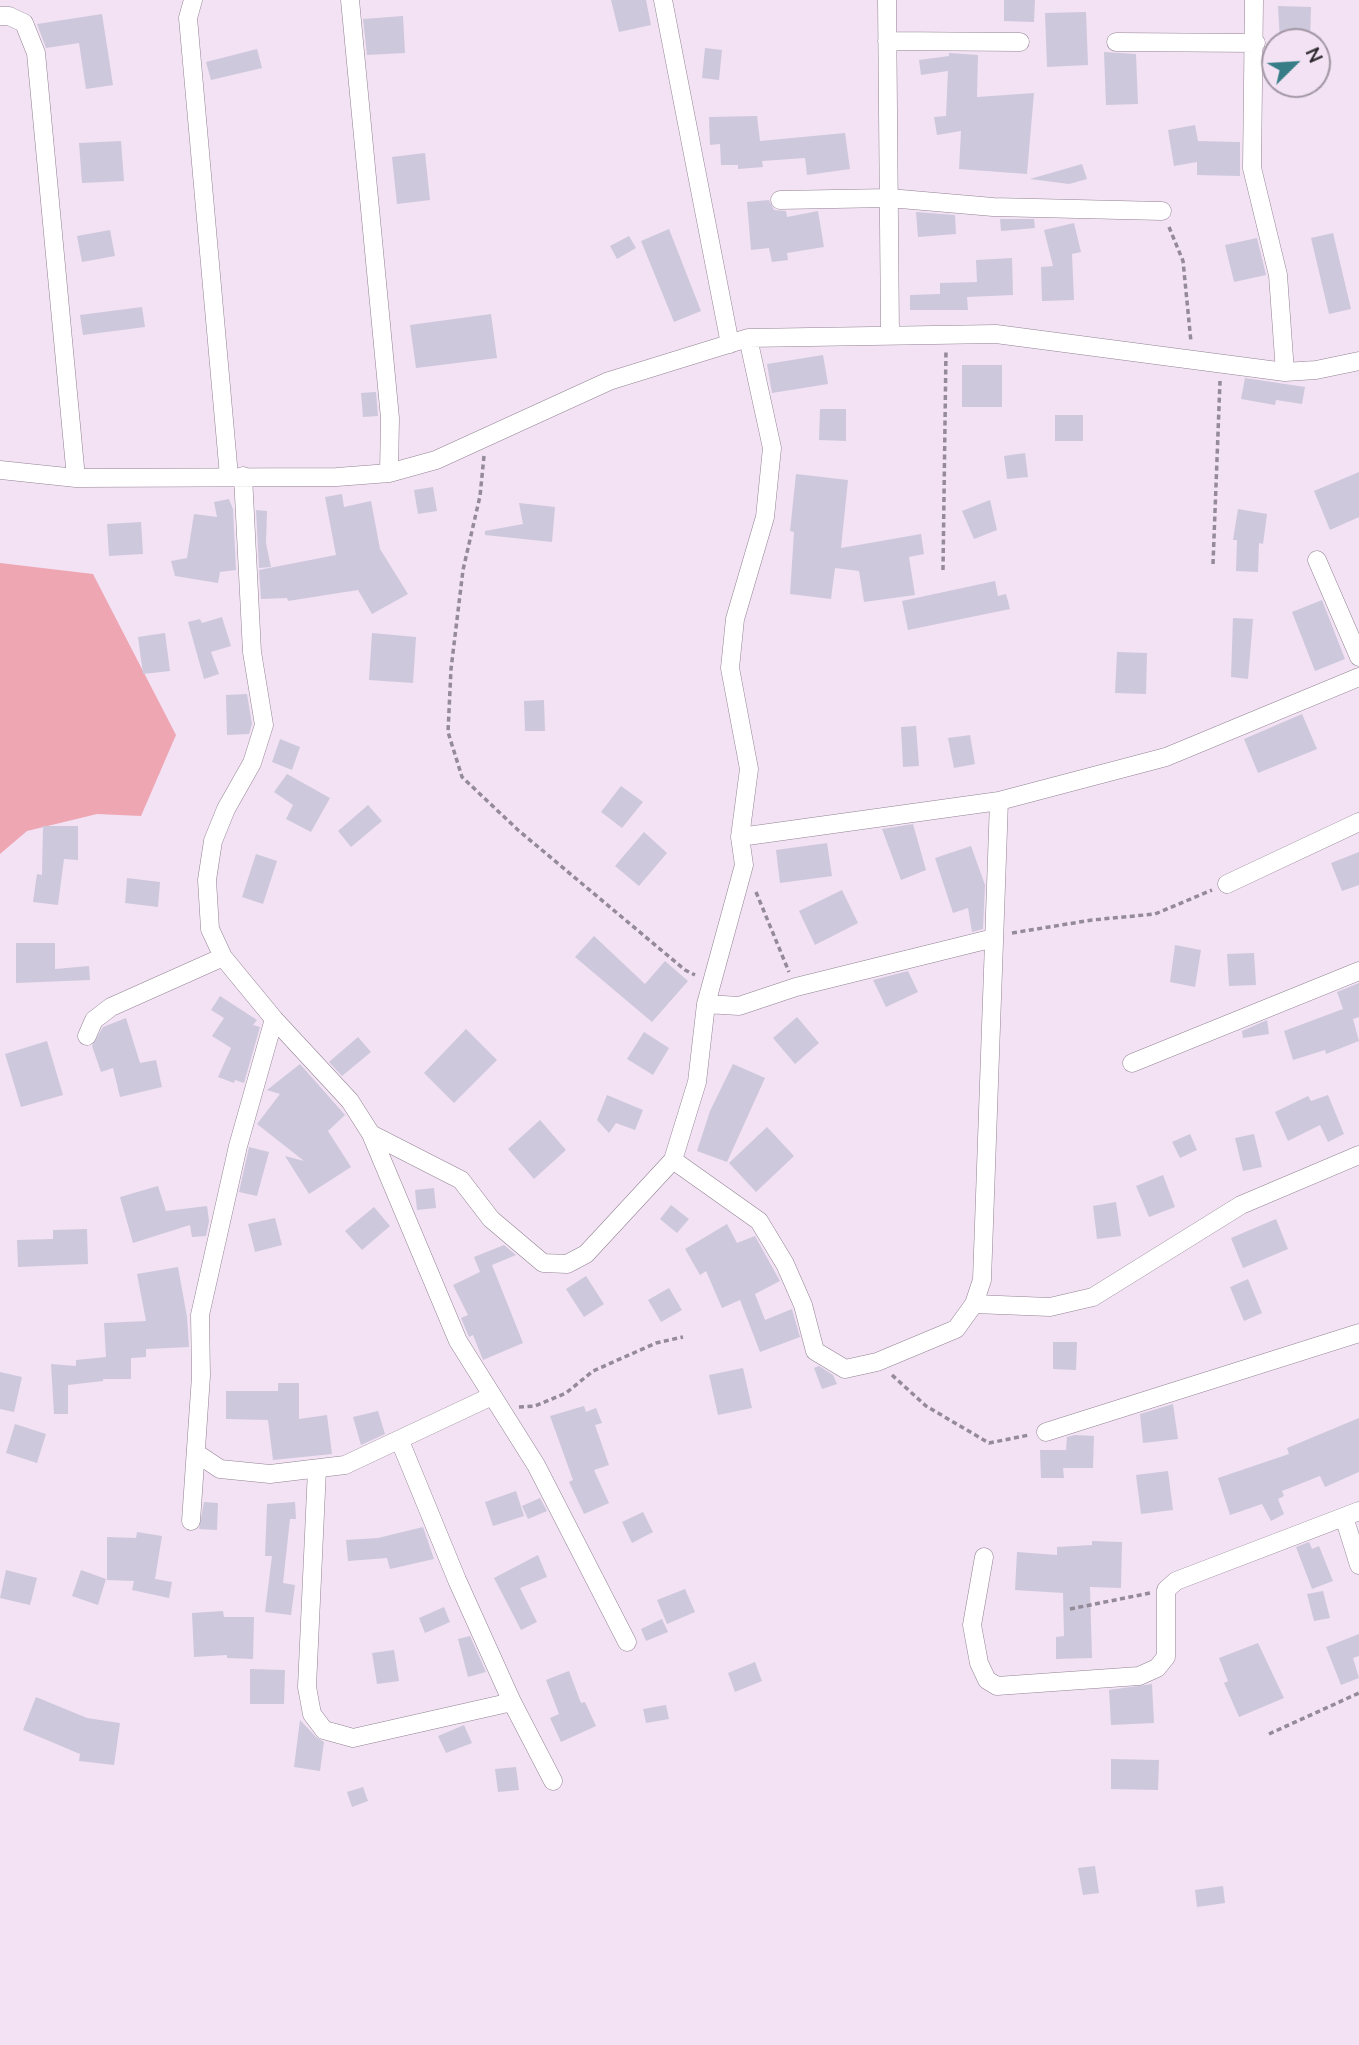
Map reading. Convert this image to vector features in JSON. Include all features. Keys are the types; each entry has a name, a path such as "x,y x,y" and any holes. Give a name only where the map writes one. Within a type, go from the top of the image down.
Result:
{"street":[{"path":"193,0 188,19 252,652 264,725 252,763 226,809 213,841 207,880 211,929 223,957 274,1019 350,1101 371,1134 458,1341 536,1465 627,1642"},
{"path":"350,0 390,418 389,473"},
{"path":"663,0 730,344"},
{"path":"887,0 890,334"},
{"path":"1254,0 1256,43 1252,168 1278,275 1285,372"},
{"path":"0,16 9,16 24,23 36,53 76,478"},
{"path":"887,41 1020,42"},
{"path":"1116,43 1256,43"},
{"path":"780,200 889,198 993,207 1162,211"},
{"path":"0,470 76,478 337,477 389,473 436,460 609,381 748,338 996,334 1285,372 1316,370 1359,361"},
{"path":"371,1134 461,1180 491,1219 543,1263 567,1264 586,1254 673,1160 697,1082 706,1004 744,864 740,837 749,769 730,668 735,619 765,517 772,448 748,338"},
{"path":"1317,560 1359,657"},
{"path":"740,837 999,801 1166,757 1359,677"},
{"path":"673,1160 759,1221 785,1264 803,1305 815,1352 845,1369 877,1362 956,1329 974,1304 982,1280 999,801"},
{"path":"1227,884 1359,822"},
{"path":"706,1004 739,1006 796,987 994,938"},
{"path":"86,1036 94,1020 111,1007 223,957"},
{"path":"1132,1063 1359,971"},
{"path":"191,1521 201,1376 200,1315 237,1146 274,1019"},
{"path":"974,1304 1050,1307 1093,1297 1241,1205 1359,1156"},
{"path":"1046,1432 1359,1333"},
{"path":"196,1453 220,1469 270,1474 345,1465 496,1402"},
{"path":"400,1441 457,1580 512,1702 553,1781"},
{"path":"317,1469 307,1687 312,1714 324,1730 352,1738 512,1702"},
{"path":"984,1557 972,1625 979,1662 987,1680 997,1686 1139,1676 1157,1668 1166,1657 1166,1590 1176,1581 1351,1514 1359,1564"}],"path":[{"path":"1162,211 1183,261 1193,361"},
{"path":"943,570 946,334"},
{"path":"1213,564 1221,365"},
{"path":"486,436 480,496 463,570 451,669 448,732 462,777 518,830 685,970 711,984"},
{"path":"744,864 796,987"},
{"path":"994,938 1092,919 1155,914 1227,884"},
{"path":"496,1402 535,1406 566,1393 593,1371 656,1343 682,1337"},
{"path":"877,1362 926,1406 989,1443 1046,1432"},
{"path":"1070,1609 1166,1590"},
{"path":"1269,1734 1359,1693"}],"shaded area":[{"path":"0,563 93,574 176,735 141,816 97,814 27,831 0,854"}],"building":[{"path":"611,0 646,0 651,25 619,32"},
{"path":"1004,0 1035,0 1034,22 1004,21"},
{"path":"1278,6 1311,7 1310,28 1279,28"},
{"path":"1086,12 1088,65 1047,67 1045,13"},
{"path":"102,14 113,85 86,89 79,43 46,48 37,24"},
{"path":"403,16 405,53 367,55 363,19"},
{"path":"705,48 722,50 719,80 702,78"},
{"path":"257,49 262,68 211,80 206,62"},
{"path":"1104,52 1136,54 1138,104 1106,105"},
{"path":"949,53 978,55 977,97 1034,93 1027,174 959,169 961,131 937,135 934,117 946,116 948,71 921,75 919,60 949,56"},
{"path":"757,116 760,141 845,133 850,169 807,175 805,158 762,161 763,167 738,169 738,165 721,165 720,144 710,145 709,117"},
{"path":"1195,125 1198,141 1240,142 1240,176 1197,175 1197,162 1174,166 1168,130"},
{"path":"121,141 124,181 82,183 79,143"},
{"path":"425,153 430,200 397,204 392,157"},
{"path":"1082,164 1087,179 1069,184 1030,179"},
{"path":"769,200 774,210 786,211 787,217 818,211 824,247 787,253 788,260 772,262 769,248 751,250 747,202"},
{"path":"916,212 955,215 956,234 918,237"},
{"path":"1000,219 1034,219 1035,228 1001,231"},
{"path":"1074,223 1081,252 1072,254 1074,300 1042,301 1041,267 1053,266 1044,230"},
{"path":"669,229 701,311 674,322 641,241"},
{"path":"110,230 115,256 82,262 77,236"},
{"path":"1333,233 1351,309 1329,314 1311,238"},
{"path":"629,236 636,248 617,259 610,246"},
{"path":"1257,238 1266,275 1234,282 1225,245"},
{"path":"1012,258 1013,295 967,297 968,310 910,310 910,295 940,294 940,283 977,282 976,260"},
{"path":"142,307 145,327 83,335 80,315"},
{"path":"491,314 497,358 416,368 410,325"},
{"path":"823,355 828,384 772,393 767,364"},
{"path":"962,365 1002,365 1002,407 962,407"},
{"path":"1245,378 1305,387 1302,404 1276,400 1275,405 1241,399"},
{"path":"376,392 378,416 363,417 361,393"},
{"path":"820,409 846,409 846,441 819,440"},
{"path":"1055,415 1083,415 1083,441 1055,441"},
{"path":"1025,453 1028,477 1007,479 1004,456"},
{"path":"1359,472 1359,517 1330,530 1314,491"},
{"path":"796,474 848,480 841,548 921,534 924,554 909,557 915,595 864,602 859,571 835,568 831,599 790,594 794,532 790,531"},
{"path":"433,487 437,511 418,514 414,490"},
{"path":"342,494 344,507 371,501 380,549 408,594 372,614 358,590 288,601 287,598 261,599 259,570 336,555 325,497"},
{"path":"229,499 233,509 236,570 220,572 218,583 175,576 171,561 187,558 194,514 217,517 214,502"},
{"path":"990,500 997,530 974,539 962,511"},
{"path":"519,503 555,507 552,542 485,535 485,531 523,524"},
{"path":"1238,509 1267,514 1263,544 1259,543 1258,572 1236,571 1237,540 1233,540"},
{"path":"256,510 267,511 266,543 271,567 259,568"},
{"path":"141,522 143,554 109,556 107,524"},
{"path":"995,581 998,596 1006,594 1010,609 908,630 902,601"},
{"path":"1322,600 1345,659 1315,671 1292,612"},
{"path":"222,617 231,646 211,652 219,674 204,679 188,622 200,619 202,623"},
{"path":"1233,618 1253,619 1248,679 1231,677"},
{"path":"165,633 170,671 143,674 138,637"},
{"path":"372,633 416,637 413,683 369,680"},
{"path":"1117,652 1147,653 1146,694 1115,693"},
{"path":"247,694 252,724 249,734 227,735 226,695"},
{"path":"544,700 545,731 525,731 524,701"},
{"path":"1302,714 1317,749 1258,773 1244,739"},
{"path":"916,726 919,766 903,767 901,727"},
{"path":"970,735 975,764 954,768 948,738"},
{"path":"280,739 300,747 292,770 272,762"},
{"path":"287,774 330,798 311,832 286,819 293,805 274,792"},
{"path":"621,786 643,802 622,828 601,812"},
{"path":"368,805 382,821 351,847 338,831"},
{"path":"913,824 926,870 901,880 882,829"},
{"path":"43,826 78,826 78,860 64,859 58,905 33,902 37,874 42,875"},
{"path":"644,832 667,853 639,886 615,866"},
{"path":"827,843 832,876 780,883 776,850"},
{"path":"971,846 985,885 983,929 972,932 968,908 953,913 935,858"},
{"path":"1359,852 1359,885 1342,891 1331,863"},
{"path":"256,854 277,861 263,904 242,897"},
{"path":"127,878 160,882 158,907 125,903"},
{"path":"842,890 858,923 815,945 799,911"},
{"path":"594,936 645,984 665,961 688,981 652,1022 575,957"},
{"path":"16,943 55,943 55,969 89,966 90,980 16,983"},
{"path":"1175,945 1201,950 1195,987 1170,982"},
{"path":"1254,953 1256,985 1229,986 1227,954"},
{"path":"908,971 918,992 886,1007 873,980"},
{"path":"1359,983 1359,1017 1353,1019 1359,1041 1326,1054 1325,1050 1293,1060 1284,1031 1343,1009 1337,992"},
{"path":"220,996 257,1020 253,1025 260,1027 244,1083 235,1080 234,1083 218,1077 231,1048 212,1036 224,1018 211,1010"},
{"path":"797,1017 819,1043 795,1064 773,1038"},
{"path":"126,1018 140,1063 156,1060 162,1087 120,1097 113,1068 101,1072 92,1046 103,1027"},
{"path":"1267,1020 1269,1034 1243,1038 1242,1031"},
{"path":"466,1029 497,1060 454,1103 424,1073"},
{"path":"644,1032 669,1048 653,1075 627,1059"},
{"path":"358,1037 371,1052 342,1076 329,1062"},
{"path":"47,1041 63,1095 21,1107 5,1054"},
{"path":"300,1064 345,1115 328,1131 351,1167 309,1194 285,1156 304,1161 257,1124 280,1094 267,1090"},
{"path":"733,1064 765,1078 727,1162 697,1151 710,1111"},
{"path":"607,1095 643,1110 635,1130 616,1123 609,1133 597,1120"},
{"path":"1328,1095 1344,1134 1328,1142 1320,1125 1288,1141 1275,1112 1308,1096 1311,1101"},
{"path":"540,1120 566,1150 534,1179 508,1149"},
{"path":"767,1127 794,1156 756,1192 729,1163"},
{"path":"1190,1134 1197,1150 1180,1158 1172,1142"},
{"path":"1254,1134 1262,1167 1243,1171 1235,1138"},
{"path":"249,1147 269,1152 257,1196 239,1192"},
{"path":"1163,1175 1175,1207 1149,1217 1136,1186"},
{"path":"158,1186 166,1211 207,1206 209,1221 206,1236 192,1237 190,1225 133,1243 120,1197"},
{"path":"434,1188 436,1208 417,1210 415,1190"},
{"path":"1116,1202 1121,1236 1097,1239 1093,1206"},
{"path":"671,1205 689,1219 677,1233 660,1219"},
{"path":"374,1207 390,1226 362,1250 345,1231"},
{"path":"275,1218 282,1245 255,1252 248,1224"},
{"path":"1276,1219 1288,1249 1243,1268 1231,1238"},
{"path":"727,1224 737,1243 755,1236 780,1281 755,1294 765,1320 792,1309 800,1337 760,1352 740,1300 722,1308 706,1271 700,1275 685,1249"},
{"path":"87,1229 88,1264 18,1267 17,1240 53,1239 53,1230"},
{"path":"504,1245 516,1255 492,1265 523,1343 483,1360 473,1335 469,1337 461,1318 468,1315 453,1285 480,1272 474,1257"},
{"path":"178,1267 187,1317 189,1347 146,1349 146,1357 131,1358 131,1379 103,1379 68,1385 68,1414 54,1414 51,1364 76,1366 76,1360 106,1357 104,1323 146,1321 137,1274"},
{"path":"586,1276 604,1304 584,1317 566,1289"},
{"path":"1248,1279 1262,1313 1244,1321 1230,1287"},
{"path":"669,1288 682,1310 661,1322 648,1300"},
{"path":"1053,1342 1077,1342 1076,1370 1053,1369"},
{"path":"819,1366 833,1375 837,1384 822,1389 814,1368"},
{"path":"743,1368 752,1408 718,1415 709,1375"},
{"path":"0,1372 22,1377 14,1412 0,1409"},
{"path":"278,1383 299,1383 299,1419 327,1415 332,1454 273,1460 268,1420 226,1419 226,1391 278,1391"},
{"path":"1173,1404 1178,1439 1143,1443 1140,1414"},
{"path":"584,1406 586,1412 596,1408 602,1423 595,1425 609,1465 594,1470 609,1503 584,1514 569,1482 573,1480 550,1416"},
{"path":"378,1411 385,1434 361,1445 353,1417"},
{"path":"1359,1418 1359,1472 1325,1487 1320,1476 1282,1491 1284,1496 1278,1499 1284,1514 1271,1521 1262,1504 1230,1515 1218,1478 1289,1454 1287,1448"},
{"path":"15,1424 46,1434 37,1463 6,1453"},
{"path":"1094,1436 1093,1468 1063,1468 1064,1478 1041,1478 1040,1450 1066,1450 1067,1437"},
{"path":"1168,1471 1173,1510 1141,1514 1136,1475"},
{"path":"516,1491 524,1516 493,1526 485,1502"},
{"path":"540,1498 547,1511 528,1519 522,1506"},
{"path":"204,1502 218,1503 217,1530 199,1529"},
{"path":"295,1502 296,1519 290,1519 283,1583 295,1585 291,1615 265,1612 272,1556 265,1556 267,1504"},
{"path":"643,1512 653,1532 632,1543 622,1522"},
{"path":"423,1527 434,1559 390,1569 387,1558 348,1561 346,1540 378,1538"},
{"path":"137,1532 162,1536 155,1579 172,1582 169,1598 132,1590 134,1581 107,1580 107,1537 136,1538"},
{"path":"1092,1541 1122,1542 1121,1588 1090,1587 1092,1658 1056,1659 1056,1637 1064,1636 1063,1593 1015,1590 1017,1552 1057,1555 1057,1547 1092,1545"},
{"path":"1309,1542 1312,1549 1319,1546 1333,1581 1312,1589 1296,1547"},
{"path":"538,1555 547,1577 520,1588 537,1622 521,1630 494,1578"},
{"path":"6,1570 37,1578 30,1605 0,1598"},
{"path":"81,1570 106,1579 98,1605 72,1596"},
{"path":"685,1589 695,1612 667,1624 657,1600"},
{"path":"1323,1591 1330,1618 1314,1621 1307,1594"},
{"path":"444,1607 450,1622 425,1633 419,1618"},
{"path":"223,1611 224,1617 254,1617 253,1659 227,1658 227,1655 194,1657 192,1613"},
{"path":"662,1619 668,1632 646,1641 641,1629"},
{"path":"1359,1634 1359,1656 1353,1658 1359,1678 1341,1685 1326,1647"},
{"path":"470,1636 486,1672 468,1677 458,1639"},
{"path":"1258,1643 1284,1698 1239,1717 1224,1683 1228,1681 1219,1658"},
{"path":"394,1650 399,1681 377,1684 372,1653"},
{"path":"755,1662 762,1681 735,1692 728,1673"},
{"path":"250,1669 285,1670 284,1704 250,1704"},
{"path":"569,1671 581,1703 585,1702 596,1726 561,1742 550,1718 559,1714 546,1680"},
{"path":"1152,1684 1154,1723 1111,1725 1109,1690"},
{"path":"36,1697 87,1718 120,1723 114,1765 79,1761 80,1754 23,1730"},
{"path":"666,1705 669,1719 646,1723 643,1709"},
{"path":"300,1720 324,1742 320,1771 294,1767"},
{"path":"464,1725 472,1743 446,1753 438,1736"},
{"path":"1111,1759 1159,1760 1158,1790 1111,1789"},
{"path":"516,1767 519,1790 498,1792 495,1769"},
{"path":"363,1787 368,1801 352,1807 347,1792"},
{"path":"1095,1866 1099,1893 1083,1895 1078,1868"},
{"path":"1223,1886 1225,1903 1197,1907 1195,1890"}]}
